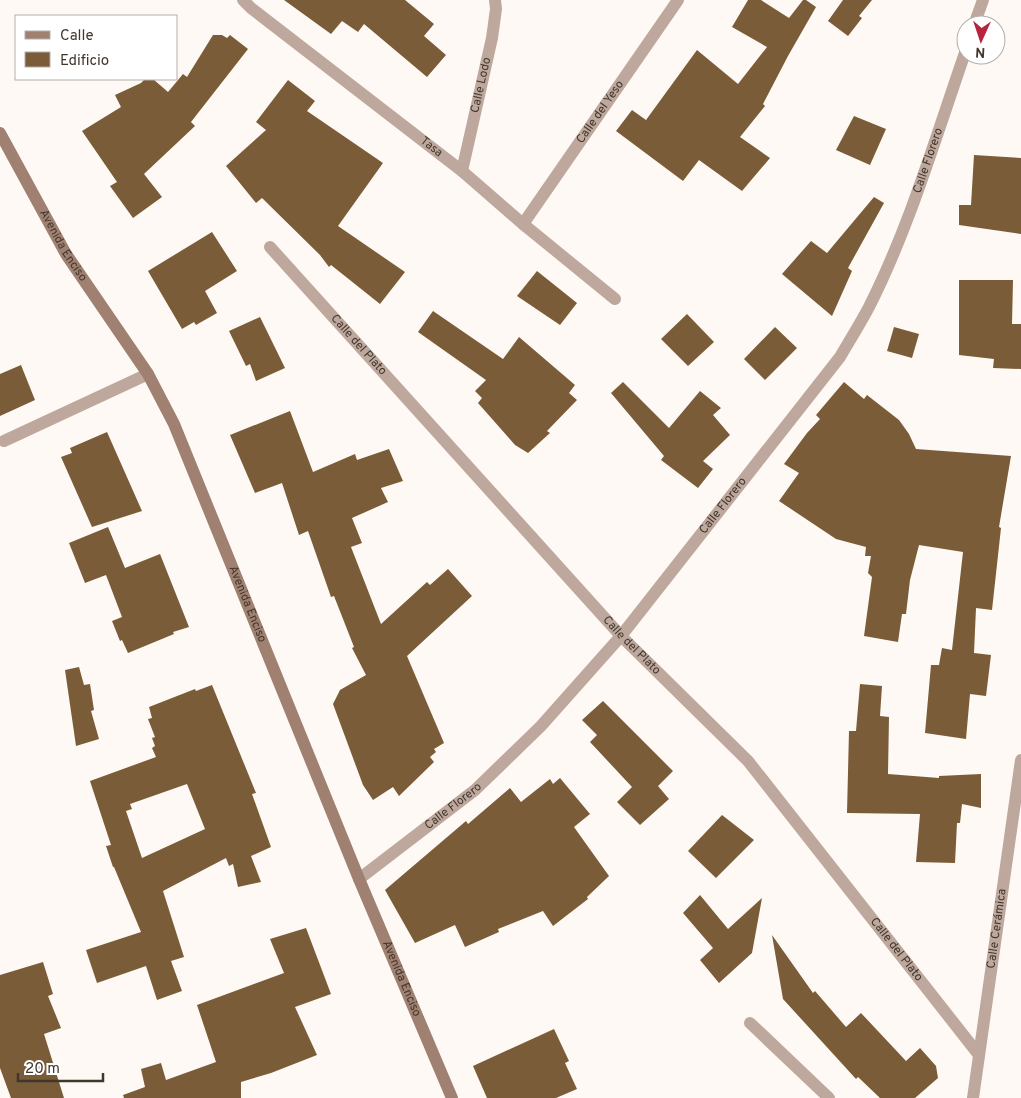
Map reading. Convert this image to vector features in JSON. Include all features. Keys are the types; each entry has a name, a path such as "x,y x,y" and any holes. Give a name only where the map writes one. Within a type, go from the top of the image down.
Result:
{"main road":[{"name":"Avenida Enciso","path":"0,132 66,254 148,374 174,424 359,879 452,1098"}],"street":[{"name":"Tasa","path":"243,0 462,171 523,224 615,299"},
{"name":"Calle Lodo","path":"462,171 492,38 496,9 495,0"},
{"name":"Calle del Yeso","path":"523,224 678,0"},
{"path":"978,15 983,0"},
{"name":"Calle Florero","path":"359,879 474,790 541,726 621,636 840,357 869,307 898,242 961,65"},
{"name":"Calle del Plato","path":"270,247 621,636 748,761 979,1056"},
{"path":"4,441 148,374"},
{"name":"Calle Cerámica","path":"973,1098 1021,760"},
{"path":"750,1022 829,1098"}],"building":[{"path":"284,0 405,0 434,24 424,36 446,55 427,77 364,24 358,32 342,21 331,34"},
{"path":"748,0 761,0 789,18 803,0 816,7 763,104 765,106 740,137 770,158 742,191 699,160 683,181 616,131 632,110 646,120 697,50 738,84 767,47 732,27"},
{"path":"843,0 872,0 859,16 862,18 848,36 828,21"},
{"path":"213,35 222,35 227,38 230,35 248,49 191,122 195,126 144,174 162,197 133,218 110,186 117,182 82,131 121,107 115,95 144,80 154,80 168,92 183,74 187,77"},
{"path":"288,80 315,101 307,111 383,163 338,226 405,272 380,304 331,265 329,267 320,255 262,198 256,203 226,166 266,130 256,122"},
{"path":"854,116 886,129 870,165 836,150"},
{"path":"974,155 1021,158 1021,234 959,225 959,205 971,205"},
{"path":"874,197 884,203 848,268 852,271 832,316 782,274 811,241 827,253"},
{"path":"212,232 237,271 205,291 217,313 196,325 194,322 182,329 148,271"},
{"path":"537,271 577,303 560,325 517,296"},
{"path":"959,280 1013,280 1012,324 1021,324 1021,369 993,368 994,359 959,355"},
{"path":"433,311 503,359 519,337 575,385 569,393 577,400 547,431 550,433 528,453 515,445 478,403 482,398 475,391 486,380 418,332"},
{"path":"687,314 714,342 688,366 661,339"},
{"path":"260,317 285,368 256,381 250,364 246,366 229,331"},
{"path":"775,327 797,348 765,380 744,359"},
{"path":"894,327 919,334 912,358 887,351"},
{"path":"21,365 35,400 0,416 0,374"},
{"path":"623,382 669,428 700,391 721,408 713,415 730,435 703,461 713,469 698,488 661,460 664,456 611,393"},
{"path":"844,382 864,399 867,395 899,420 909,434 916,449 1011,456 999,527 1001,528 992,610 976,608 974,653 991,655 986,696 970,694 966,739 925,733 931,665 939,665 942,648 952,650 963,552 919,545 910,580 906,614 902,614 898,642 864,636 872,577 868,573 871,556 865,556 866,547 836,539 779,501 799,473 784,464 820,419 816,415"},
{"path":"290,411 313,472 355,454 357,460 389,449 403,481 381,488 388,502 352,518 362,543 351,547 381,624 427,582 430,585 448,569 472,596 407,656 444,743 434,749 436,752 430,757 434,762 399,796 393,787 373,800 363,785 333,704 340,690 366,675 352,648 354,647 334,596 331,597 308,531 299,535 282,483 255,493 230,435"},
{"path":"107,432 142,511 92,527 61,457 72,453 70,448"},
{"path":"108,527 125,568 160,554 189,627 173,632 174,634 128,653 122,640 120,641 112,621 122,617 106,575 85,583 69,543"},
{"path":"79,667 84,685 90,684 94,710 91,711 99,739 76,746 65,670"},
{"path":"860,684 882,686 880,716 889,717 888,774 939,778 939,776 981,774 981,808 962,804 960,823 957,823 955,863 916,862 920,814 847,813 849,731 856,731"},
{"path":"212,685 256,793 252,794 271,847 251,856 261,882 238,887 233,864 229,866 226,858 163,891 184,957 171,961 182,991 157,1000 146,966 97,983 86,950 141,932 113,867 106,846 111,845 90,781 156,757 152,748 155,746 152,738 155,737 148,719 152,718 149,707 195,689 196,691","holes":["187,784 205,829 142,858 126,811 132,809 130,804"]},
{"path":"603,701 673,771 658,786 669,799 640,825 617,802 632,787 590,742 597,735 582,720"},
{"path":"560,778 590,814 574,827 609,876 587,897 588,899 553,926 543,911 498,929 499,932 465,947 455,925 415,943 385,890 466,821 468,824 510,788 521,802 550,779 553,784"},
{"path":"722,815 754,840 716,878 688,851"},
{"path":"700,895 728,929 762,898 752,953 719,983 700,960 713,948 683,913"},
{"path":"306,928 331,994 295,1007 317,1055 271,1073 241,1082 241,1098 124,1098 123,1095 145,1087 141,1069 161,1063 166,1080 216,1062 197,1005 284,973 270,939"},
{"path":"772,935 813,993 815,991 846,1027 861,1013 906,1061 920,1048 936,1066 938,1078 915,1098 880,1098 858,1077 856,1079 783,999"},
{"path":"43,962 53,994 48,996 61,1028 44,1034 64,1098 11,1098 0,1068 0,975"},
{"path":"554,1029 569,1061 565,1063 577,1089 556,1098 487,1098 473,1066"}]}
